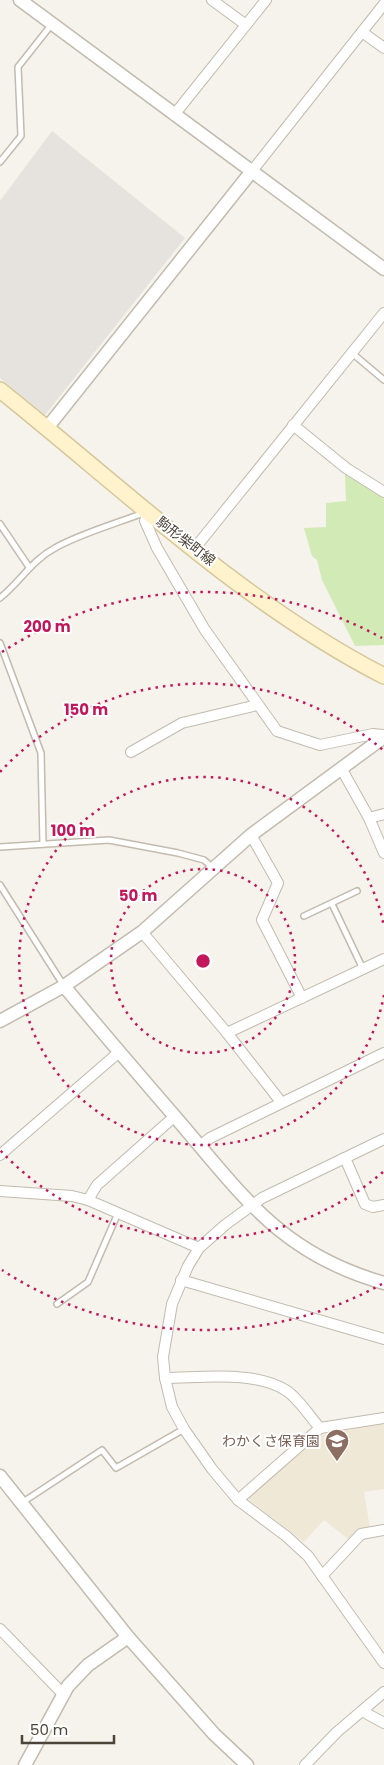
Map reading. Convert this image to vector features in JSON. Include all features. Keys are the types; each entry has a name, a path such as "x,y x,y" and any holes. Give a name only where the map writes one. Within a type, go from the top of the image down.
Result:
{"main road":[{"name":"駒形柴町線","path":"0,390 148,511 297,626 384,676"}],"street":[{"path":"20,0 384,269"},
{"path":"212,0 246,25"},
{"path":"174,115 266,0"},
{"path":"47,428 384,4"},
{"path":"362,32 384,48"},
{"path":"195,548 384,313"},
{"path":"293,425 346,468 384,492"},
{"path":"148,511 145,521 157,548 205,630 277,731 320,745 373,734 384,736"},
{"path":"131,752 182,723 257,704"},
{"path":"0,1021 64,986 142,932 251,835 384,736"},
{"path":"341,768 369,818 384,853"},
{"path":"369,818 384,814"},
{"path":"251,835 278,883 262,920 302,998"},
{"path":"142,932 227,1033 281,1102"},
{"path":"227,1033 384,959"},
{"path":"64,986 118,1053 251,1205 278,1230 306,1251 342,1269 384,1283"},
{"path":"0,1155 118,1053"},
{"path":"200,1146 210,1138 281,1102 384,1053"},
{"path":"88,1200 97,1185 175,1116"},
{"path":"384,1139 262,1198 199,1248 181,1280 166,1328 163,1357 165,1378 172,1407 184,1429 238,1500 300,1548 384,1663"},
{"path":"345,1158 365,1204 368,1206 384,1205"},
{"path":"0,1192 72,1196 88,1200 199,1248"},
{"path":"181,1280 384,1339"},
{"path":"165,1378 240,1378 274,1384 288,1392 320,1428"},
{"path":"238,1500 320,1428 384,1418"},
{"path":"2,1483 128,1637 214,1734 247,1765"},
{"path":"322,1576 361,1534 384,1530"},
{"path":"0,1630 63,1694"},
{"path":"25,1765 68,1686 88,1665 128,1637"},
{"path":"306,1765 337,1732 384,1692"},
{"path":"362,1711 384,1723"}],"lane":[{"path":"0,162 21,136 18,67 52,24"},
{"path":"352,353 384,380"},
{"path":"0,598 11,589 29,567 54,548 148,511"},
{"path":"0,524 29,567"},
{"path":"0,643 41,753 43,844"},
{"path":"0,847 109,840 178,853 204,860 214,868"},
{"path":"0,885 64,986"},
{"path":"304,916 357,891"},
{"path":"332,904 363,969"},
{"path":"57,1304 88,1282 118,1213"},
{"path":"21,1504 102,1450 116,1468 184,1429"}],"shaded area":[{"path":"52,131 185,238 45,415 0,378 0,201"},
{"name":"わかくさ保育園","path":"384,1423 384,1489 364,1492 370,1528 360,1529 348,1539 324,1520 304,1542 249,1500 249,1497 322,1435"}],"green space":[{"path":"345,474 384,499 384,645 355,646 322,580 317,560 312,556 304,528 326,527 326,503 346,501"}],"place":[{"name":"わかくさ保育園","path":"337,1462"}]}
